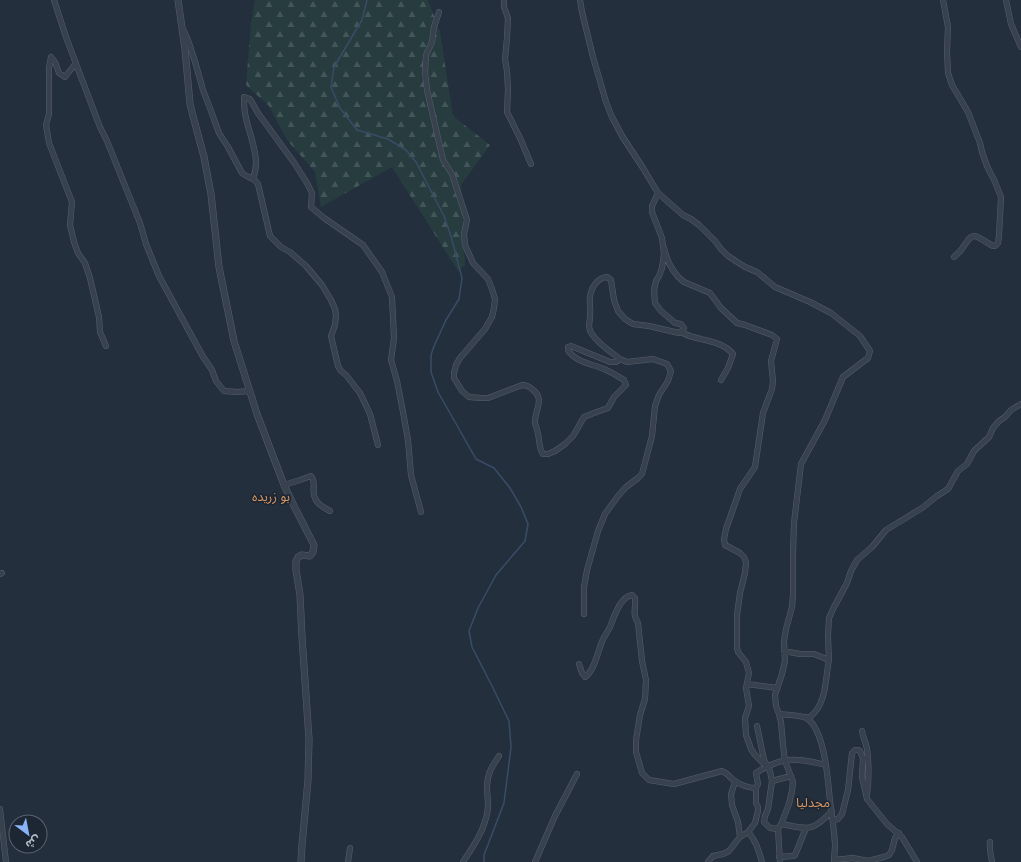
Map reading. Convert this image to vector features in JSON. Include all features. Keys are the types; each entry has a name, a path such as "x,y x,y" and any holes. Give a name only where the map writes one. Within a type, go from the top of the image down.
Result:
{"street":[{"path":"54,0 66,37 100,127 140,223 146,244 159,276 202,355 212,370 216,381 224,391 249,391"},
{"path":"178,0 188,71 190,104 203,152 210,187 219,267 234,340 256,414 294,508 314,546 313,552 310,556 302,555 298,557 296,561 300,595 309,739 308,780 301,862"},
{"path":"504,0 504,7 508,18 505,59 508,90 507,112 520,138 530,164"},
{"path":"580,0 593,57 612,117 622,136 658,193 683,215 699,224 728,256 757,272 775,287 831,313 860,336 870,351 868,358 843,377 825,420 801,464 794,523 792,607 784,641 785,661 775,694 776,706 781,722 785,761 793,782 789,804 782,824 778,829 780,860 795,855 806,828"},
{"path":"943,0 948,27 946,51 948,73 952,85 970,117 987,166 1001,197 997,246 993,246 975,236 970,238 954,257"},
{"path":"1006,0 1011,24 1021,47"},
{"path":"439,12 434,27 432,42 426,55 425,72 428,90 443,160 452,174 467,220 464,234 465,245 473,263 488,279 495,299 492,317 485,329 460,358 456,365 454,378 462,391 470,397 488,398 522,385 526,385 539,395 540,400 534,422 538,430 540,450 543,454 548,454 555,451 573,436 584,417 608,408 614,397 626,385 624,380 618,376 581,362 569,352 568,347 571,346 610,362 616,362 620,359"},
{"path":"183,30 188,40 196,65 202,90 219,133 242,173 256,180 258,184 270,236 281,248 290,252 306,266 331,300 336,316 335,326 331,336 338,366 360,393 370,414 378,445"},
{"path":"76,63 65,77 59,73 55,62 51,57 49,68 49,114 46,125 49,143 72,202 70,225 74,242 78,253 85,263 90,278 99,316 100,332 106,346"},
{"path":"253,178 256,172 256,159 245,112 244,97 250,99 258,113 295,164 312,193 311,207 324,218 363,244 382,272 392,297 394,338 391,360 397,381 408,440 411,475 421,512"},
{"path":"658,193 653,203 652,212 662,238 666,256 677,276 681,280 710,293 721,308 737,323 772,335 777,339 771,361 773,381 772,389 762,418 755,467 740,488 726,529 724,542 726,546 742,554 746,562 740,593 736,631 738,652 746,662 749,673 746,688 749,706 745,718 746,735 751,749 770,771 772,781 768,809 764,822 770,828 778,829"},
{"path":"664,248 662,268 654,290 655,303 661,311 675,323 683,326 684,328 681,332"},
{"path":"584,614 584,587 587,570 598,531 605,514 618,496 626,487 642,474 652,436 655,406 659,395 668,381 671,371 667,364 653,359 626,362 604,347 592,335 589,328 590,297 594,285 604,277 611,280 614,300 618,311 625,319 633,324 681,332 691,337 705,340 730,350 733,354 728,368 721,380"},
{"path":"779,714 810,717 822,703 829,660 829,618 847,583 851,571 860,557 872,547 886,530 922,508 948,489 958,471 967,464 974,451 989,437 993,428 999,421 1011,410 1021,404"},
{"path":"284,485 311,476 314,479 314,498 318,503 330,511"},
{"path":"579,664 583,676 585,677 590,674 603,639 622,602 626,597 632,595 635,598 634,613 638,623 642,661 646,680 645,699 640,715 636,740 636,752 642,773 649,780 674,784 722,771 726,772 735,782 751,788 756,788"},
{"path":"784,651 800,654 814,654 829,660"},
{"path":"747,684 777,688"},
{"path":"805,717 814,726 819,737 826,764 835,844 834,861 853,858 865,861 879,859 889,854 893,847 895,838 899,833"},
{"path":"757,726 766,766"},
{"path":"862,730 866,747 869,775 866,797"},
{"path":"833,820 838,819 842,814 848,790 852,753 855,750 858,750 863,758 862,777 866,797 882,818 899,833 906,842 917,862"},
{"path":"463,862 481,832 487,817 487,786 489,771 499,756"},
{"path":"708,862 713,856 731,850 740,838 748,832 755,823 758,811 756,788 758,784 756,773 766,766 795,759 826,764"},
{"path":"535,862 555,816 576,774"},
{"path":"772,781 791,776"},
{"path":"735,782 732,794 732,805 738,822 740,838"},
{"path":"0,809 6,862"},
{"path":"782,824 806,828 811,827 832,811"},
{"path":"748,832 760,853 762,862"},
{"path":"990,842 989,848 992,855 992,862"},
{"path":"348,862 350,848"}],"green space":[{"path":"255,0 428,0 440,32 453,116 490,145 461,185 465,265 458,271 392,167 321,207 315,172 287,140 269,106 246,85 251,23"}],"waterway":[{"path":"367,0 362,20 334,67 331,87 340,108 357,130 388,139 406,150 416,162 444,216 462,278 459,299 446,320 431,355 431,372 438,392 476,459 494,468 510,488 521,507 528,524 525,541 496,575 478,608 469,631 472,647 509,721 511,747 504,803 484,855 484,862"}],"district":[{"name":"بو زريده","path":"271,496"},
{"name":"مجدليا","path":"813,802"}]}
